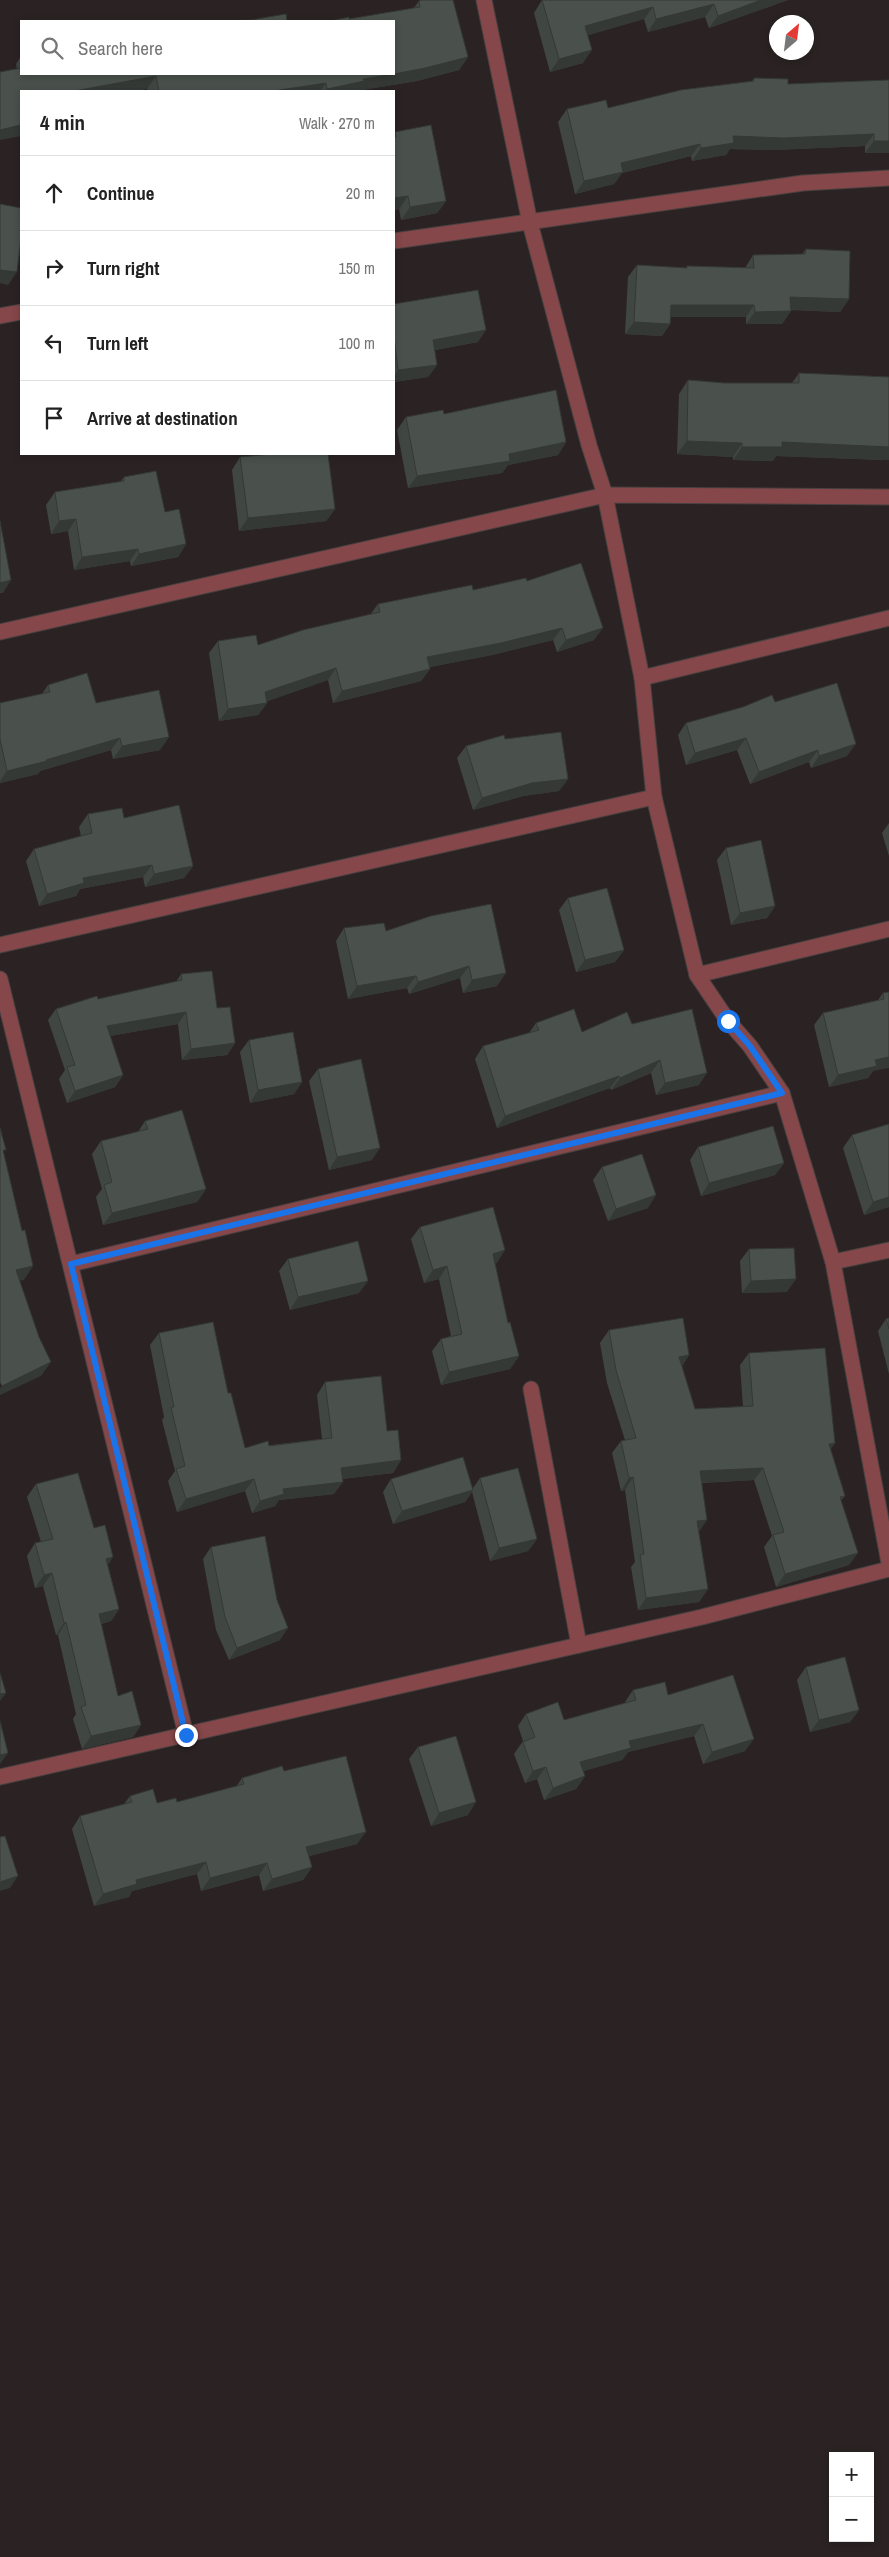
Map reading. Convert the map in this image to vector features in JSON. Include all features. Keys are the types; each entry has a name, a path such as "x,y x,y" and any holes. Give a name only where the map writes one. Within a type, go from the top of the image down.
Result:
{"street":[{"path":"484,0 530,223 589,445 605,495 642,678 654,797 697,975 728,1021 750,1046 782,1093 833,1262 889,1563"},
{"path":"395,241 803,183 889,178"},
{"path":"0,316 20,312"},
{"path":"0,632 605,495 889,497"},
{"path":"642,678 889,618"},
{"path":"0,945 654,797"},
{"path":"697,975 889,929"},
{"path":"0,979 186,1735"},
{"path":"71,1264 782,1093"},
{"path":"833,1262 889,1250"},
{"path":"531,1389 578,1645"},
{"path":"0,1777 702,1618 889,1568"}],"building":[{"path":"453,0 468,57 395,74 395,20 336,20 420,7 419,1"},
{"path":"542,0 761,0 718,16 714,4 656,19 653,7 585,26 592,50 559,59"},
{"path":"286,14 287,20 251,20"},
{"path":"20,68 20,75 387,75 363,79 364,81 327,89 326,83 280,90 159,90 156,76 79,90 20,90 20,125 0,130 0,72"},
{"path":"754,78 788,79 788,84 889,80 889,141 874,141 874,134 783,138 733,136 734,143 701,148 700,144 621,163 623,172 584,181 567,109 606,100 608,108 681,90 754,81"},
{"path":"431,125 446,201 410,207 408,196 395,198 395,132"},
{"path":"0,204 20,208 20,246 17,272 0,270"},
{"path":"806,249 850,251 849,299 790,297 791,311 755,312 754,305 671,305 670,324 634,322 637,265 687,268 687,266 754,268 753,255 805,254"},
{"path":"478,290 486,330 433,340 437,365 398,370 395,345 395,304"},
{"path":"799,373 889,377 889,447 782,442 782,447 742,447 742,443 687,441 688,380 724,383 799,383"},
{"path":"556,390 566,442 509,454 510,461 417,476 406,417 443,410 444,414"},
{"path":"261,455 328,455 335,509 248,518 240,457"},
{"path":"156,471 165,512 179,509 186,544 139,554 138,549 82,557 76,519 59,521 55,492 124,481 124,477"},
{"path":"0,521 11,580 0,583"},
{"path":"581,563 603,628 566,640 562,628 501,643 427,657 430,669 342,691 336,668 265,692 267,703 228,709 218,641 256,635 258,645 303,630 380,612 378,604 472,585 473,590 526,578 527,581"},
{"path":"87,673 96,703 159,690 169,737 122,746 120,738 47,761 7,771 0,739 0,703 50,692 48,685"},
{"path":"837,683 856,744 819,756 818,750 759,772 746,738 695,753 686,723 743,707 772,695 775,702"},
{"path":"561,732 568,779 532,783 482,798 466,746 504,735 505,739"},
{"path":"179,805 193,866 154,874 152,865 83,878 84,883 47,894 34,849 92,833 88,814 122,808 124,818"},
{"path":"761,840 775,906 740,913 726,848"},
{"path":"607,888 624,950 585,960 568,898"},
{"path":"491,904 506,973 472,980 469,966 418,982 416,976 357,986 344,928 384,923 386,931 431,916"},
{"path":"212,971 217,1008 230,1007 235,1043 191,1049 186,1012 107,1026 123,1075 75,1091 67,1067 75,1065 56,1009 97,996 98,999 182,980 181,974"},
{"path":"889,992 889,1057 875,1060 877,1066 838,1075 823,1013 884,999 883,993"},
{"path":"574,1009 582,1032 627,1012 632,1024 692,1009 707,1073 665,1083 660,1060 620,1078 619,1076 505,1116 483,1046 539,1030 536,1023"},
{"path":"293,1032 302,1082 258,1090 249,1040"},
{"path":"361,1059 380,1148 337,1157 318,1069"},
{"path":"182,1110 206,1189 112,1213 104,1185 112,1182 101,1141 148,1129 145,1121"},
{"path":"889,1124 889,1197 873,1202 852,1135"},
{"path":"773,1126 784,1163 709,1183 698,1147"},
{"path":"0,1128 6,1150 3,1150 22,1231 25,1230 33,1266 16,1270 39,1337 51,1362 2,1386 0,1382"},
{"path":"642,1154 656,1195 616,1209 602,1167"},
{"path":"493,1207 505,1250 493,1254 508,1323 510,1322 519,1356 449,1372 441,1339 462,1334 447,1266 433,1270 420,1227"},
{"path":"358,1241 368,1281 298,1297 288,1259"},
{"path":"794,1248 796,1279 751,1281 749,1249"},
{"path":"683,1318 689,1355 679,1357 695,1409 753,1406 749,1353 825,1348 835,1443 829,1444 845,1496 840,1497 858,1553 785,1574 773,1535 784,1532 763,1468 700,1471 707,1520 697,1521 708,1589 646,1598 640,1555 644,1554 633,1477 629,1478 621,1441 636,1438 616,1370 609,1330"},
{"path":"889,1318 889,1329 886,1319"},
{"path":"213,1322 228,1393 231,1393 245,1448 268,1441 269,1446 332,1438 325,1382 381,1376 387,1431 398,1430 401,1460 341,1468 343,1482 283,1489 284,1494 260,1501 254,1479 186,1499 176,1469 185,1466 171,1407 174,1407 159,1333"},
{"path":"463,1457 473,1490 402,1511 391,1479"},
{"path":"518,1468 537,1539 499,1548 480,1478"},
{"path":"78,1473 94,1528 105,1525 113,1557 106,1559 119,1609 99,1614 118,1696 132,1691 141,1725 91,1736 81,1707 86,1705 52,1573 44,1575 35,1543 53,1539 36,1484"},
{"path":"265,1536 277,1600 288,1628 237,1648 225,1617 211,1547"},
{"path":"845,1657 859,1710 819,1720 806,1667"},
{"path":"0,1673 6,1693 0,1694"},
{"path":"733,1675 754,1739 712,1752 703,1724 629,1741 631,1748 580,1762 585,1776 553,1788 546,1767 533,1771 523,1742 535,1737 526,1714 558,1702 564,1720 636,1700 633,1690 665,1682 668,1695"},
{"path":"0,1721 8,1753 0,1755"},
{"path":"456,1736 476,1802 439,1813 418,1747"},
{"path":"346,1756 366,1832 306,1847 312,1867 272,1879 267,1863 210,1878 206,1862 136,1880 137,1884 103,1894 80,1816 132,1802 130,1796 153,1789 157,1803 176,1798 177,1802 244,1784 242,1778 282,1766 284,1771"},
{"path":"5,1836 18,1876 0,1882 0,1837"}],"route":[{"path":"186,1735 71,1264 782,1093 750,1046 728,1021"}]}
